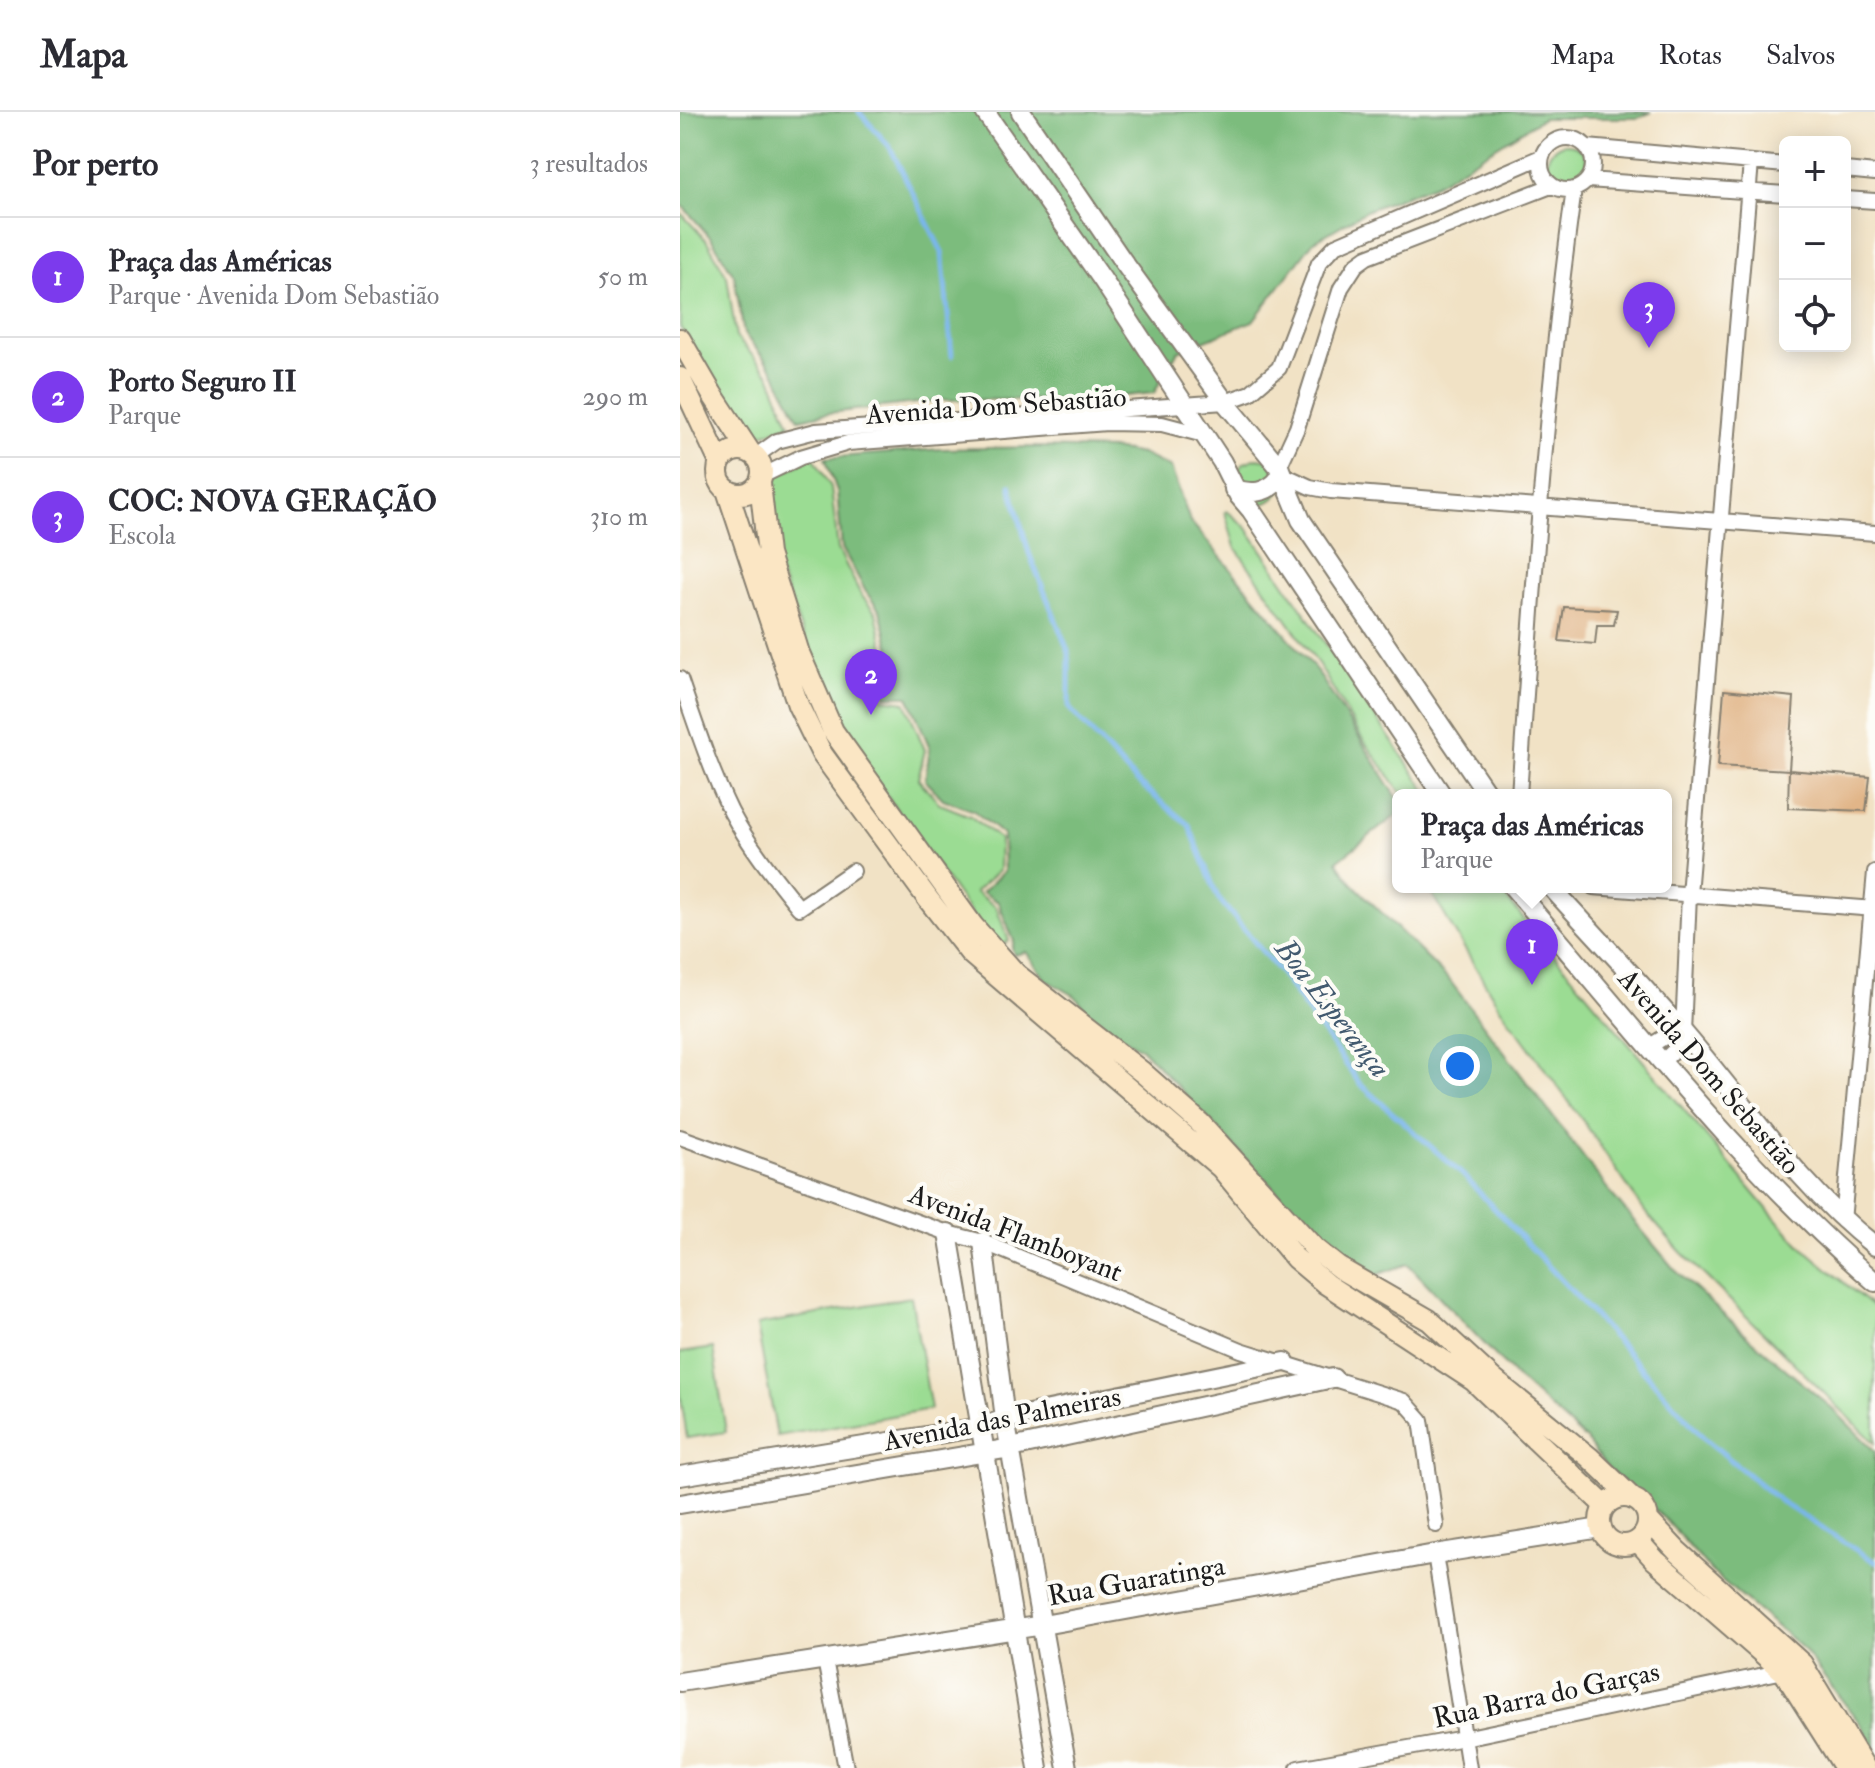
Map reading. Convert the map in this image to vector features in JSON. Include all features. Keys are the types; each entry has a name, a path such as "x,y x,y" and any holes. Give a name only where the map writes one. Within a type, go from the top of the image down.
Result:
{"main road":[{"path":"680,339 712,394 760,462 768,554 799,653 826,717 973,926 1016,974 1142,1072 1200,1123 1315,1249 1339,1268 1429,1320 1462,1347 1494,1380 1589,1457 1646,1511 1648,1520 1644,1535 1638,1541 1630,1545 1612,1542 1601,1528 1600,1520 1605,1506 1618,1498 1633,1499"},
{"path":"680,378 720,463"},
{"path":"753,454 736,450 723,457 719,478 727,490 798,705 822,754 971,954 1221,1168 1295,1258 1326,1284 1474,1381 1605,1506"},
{"path":"727,490 741,494 755,489 761,480"},
{"path":"1648,1520 1793,1668 1865,1768"},
{"path":"1638,1541 1655,1560 1793,1668 1845,1768"}],"street":[{"path":"985,112 1102,279 1222,462 1234,489 1438,789"},
{"path":"1021,112 1122,260 1283,476 1301,520 1484,789"},
{"path":"1229,407 1279,368 1319,263 1335,246 1541,157 1549,144 1565,137 1573,138 1587,147 1779,164"},
{"path":"1587,147 1593,163 1588,180"},
{"path":"1541,157 1542,173 1551,186"},
{"path":"1656,1054 1681,1044 1683,1033 1689,894 1751,162"},
{"path":"1851,171 1875,173"},
{"path":"1234,489 1249,493 1266,490 1283,476 1341,288 1356,265 1367,257 1551,186 1574,189 1588,180 1779,193"},
{"path":"1519,789 1539,507 1559,297 1574,189"},
{"path":"1851,199 1875,201"},
{"name":"Avenida Dom Sebastião","path":"753,454 777,441 816,431 1184,405 1229,407"},
{"name":"Avenida Dom Sebastião","path":"761,480 801,457 848,443 1107,423 1162,424 1204,435"},
{"path":"1283,476 1331,491 1875,533"},
{"path":"680,679 702,743 732,813 799,908 853,871"},
{"path":"1843,1221 1875,872"},
{"name":"Avenida Dom Sebastião","path":"1518,893 1740,1152 1823,1237 1875,1282"},
{"name":"Avenida Dom Sebastião","path":"1556,893 1683,1033 1795,1170 1843,1221 1875,1246"},
{"path":"1672,893 1874,908"},
{"name":"Avenida Flamboyant","path":"680,1137 948,1233 983,1242 1241,1350 1404,1401 1421,1420 1436,1525"},
{"path":"948,1233 1038,1768"},
{"path":"983,1242 1005,1419 1067,1768"},
{"name":"Avenida das Palmeiras","path":"680,1476 981,1427 1005,1419 1285,1362"},
{"name":"Avenida das Palmeiras","path":"680,1504 1011,1448 1333,1378"},
{"name":"Rua Guaratinga","path":"680,1682 1043,1625 1435,1554 1601,1528"},
{"path":"1435,1554 1469,1768"},
{"path":"825,1660 846,1768"},
{"name":"Rua Barra do Garças","path":"1298,1768 1464,1738 1793,1668"}],"green space":[{"path":"680,112 1652,112 1638,118 1543,118 1436,184 1368,210 1313,242 1253,321 1178,351 1154,393 1095,399 943,400 799,419 772,368 744,334 734,275 711,238 680,203"},
{"path":"1567,144 1581,150 1587,164 1581,178 1567,184 1553,178 1547,164 1553,150"},
{"path":"680,212 707,241 727,276 736,337 769,374 790,425 748,439 680,327"},
{"path":"941,449 1113,449 1142,454 1171,468 1190,521 1317,671 1392,790 1392,819 1337,861 1352,883 1450,981 1613,1196 1674,1269 1832,1408 1875,1451 1875,1751 1862,1726 1800,1646 1711,1571 1667,1521 1607,1468 1586,1440 1516,1377 1408,1264 1376,1275 1333,1251 1142,1049 1093,1019 1075,996 1045,979 1026,952 1014,955 1014,941 998,902 982,892 1004,871 1003,835 974,811 943,799 925,780 930,748 908,696 886,696 882,677 892,657 880,611 842,548 837,491 825,458"},
{"path":"813,456 831,487 838,549 861,595 876,613 886,659 875,676 883,699 905,702 925,750 918,779 940,804 970,816 1000,839 999,870 975,892 996,907 1009,941 998,951 838,728 773,555 769,521 771,479"},
{"path":"1257,458 1270,460 1281,489 1263,504 1254,504 1236,473 1244,463"},
{"path":"1225,512 1246,527 1425,789 1399,789 1361,737 1319,665 1235,547"},
{"path":"1432,893 1502,893 1769,1211 1802,1247 1875,1309 1875,1443 1681,1252 1645,1212 1498,1005"},
{"path":"911,1297 931,1409 777,1436 757,1325"},
{"path":"713,1348 726,1432 687,1438 680,1392 680,1353"}],"building":[{"path":"1564,607 1617,610 1614,625 1597,625 1595,644 1559,641"},
{"path":"1724,690 1794,697 1789,770 1718,766"},
{"path":"1789,770 1870,777 1866,811 1788,808"}],"waterway":[{"name":"Boa Esperança","path":"859,112 890,147 942,252 952,356"},
{"name":"Boa Esperança","path":"1010,485 1029,553 1069,653 1069,708 1137,782 1189,825 1218,898 1282,975 1360,1084 1463,1175 1703,1437 1784,1504 1875,1562"}],"place":[{"name":"COC: NOVA GERAÇÃO","path":"1649,348"},
{"name":"Porto Seguro II","path":"871,715"},
{"name":"Praça das Américas","path":"1532,985"}]}
